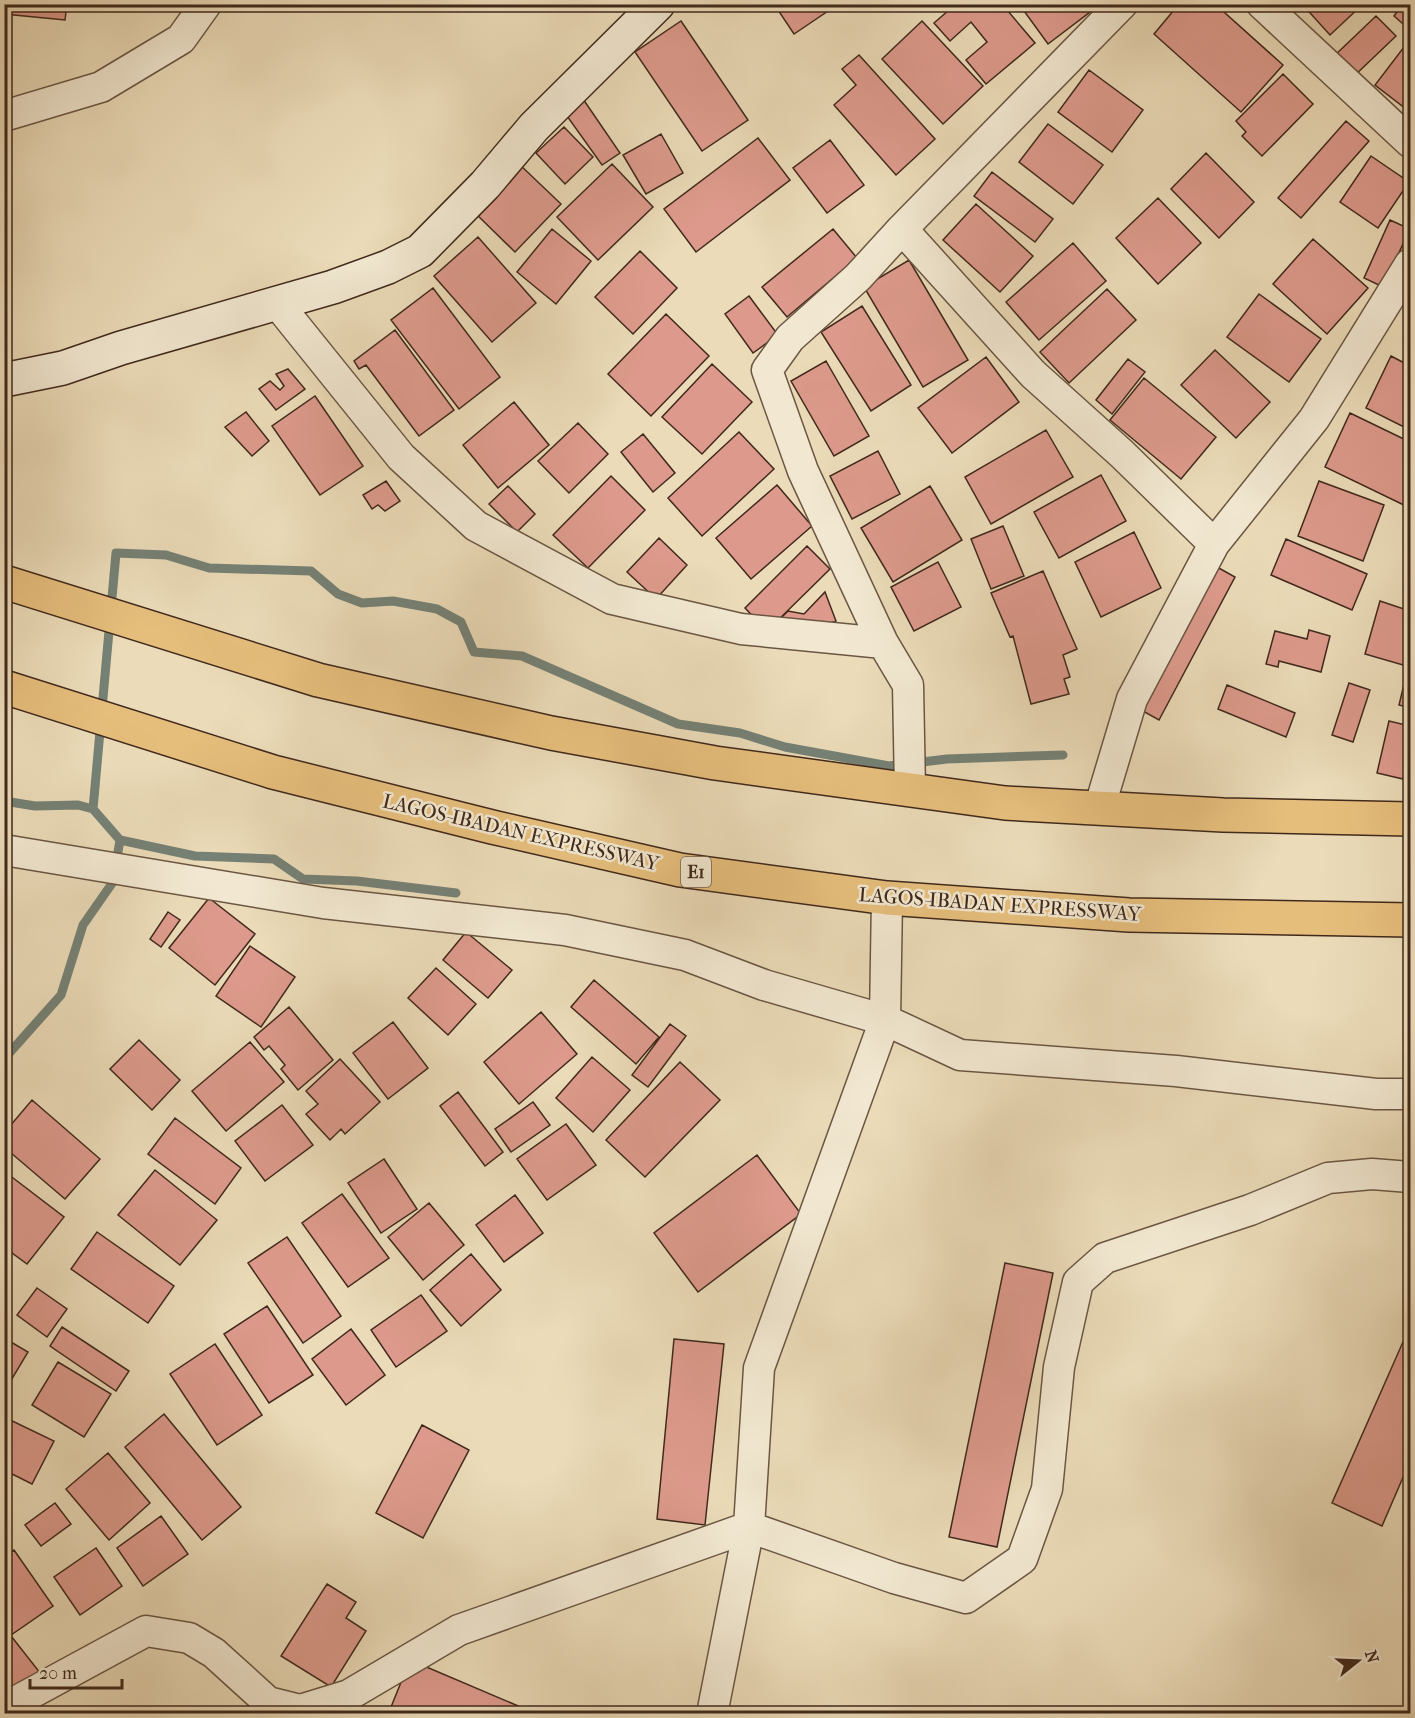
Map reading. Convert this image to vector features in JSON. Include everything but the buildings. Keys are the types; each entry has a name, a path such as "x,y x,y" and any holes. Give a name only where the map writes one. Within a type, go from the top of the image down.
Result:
{"highway":[{"path":"4,582 330,682 551,733 715,764 1005,803 1223,815 1410,819"},
{"name":"LAGOS-IBADAN EXPRESSWAY","path":"4,687 273,772 492,827 680,870 887,898 1129,915 1410,920"}],"street":[{"path":"4,116 101,87 181,39 206,4"},
{"path":"4,380 63,368 121,348 277,303 388,267 420,251 484,185 550,110 658,4"},
{"path":"910,790 908,685 884,644 803,471 768,369 790,338 858,277 1122,4"},
{"path":"1262,4 1410,142"},
{"path":"902,229 1033,374 1122,454 1214,543"},
{"path":"1099,808 1132,699 1214,543 1314,419 1410,264"},
{"path":"277,303 401,457 476,526 612,599 741,629 884,644"},
{"path":"4,850 323,903 565,930 685,955 764,985 885,1020 960,1055 1176,1071 1376,1094 1410,1094"},
{"path":"712,1713 749,1527 759,1368 885,1020 887,898"},
{"path":"4,1708 146,1631 189,1638 214,1653 268,1702 300,1710 349,1695 459,1630 749,1527 894,1578 966,1598 1023,1559 1047,1489 1059,1367 1078,1282 1105,1258 1250,1210 1328,1178 1372,1174 1410,1177"}],"waterway":[{"path":"4,1059 61,995 83,925 113,882 120,840 93,809 116,553 166,555 209,568 311,571 338,594 362,603 393,601 437,609 461,622 474,652 522,656 678,724 740,733 785,747 889,766 947,759 1063,755"},
{"path":"4,801 35,806 78,805 93,809"},
{"path":"120,840 195,856 274,859 303,879 357,881 456,893"}]}
